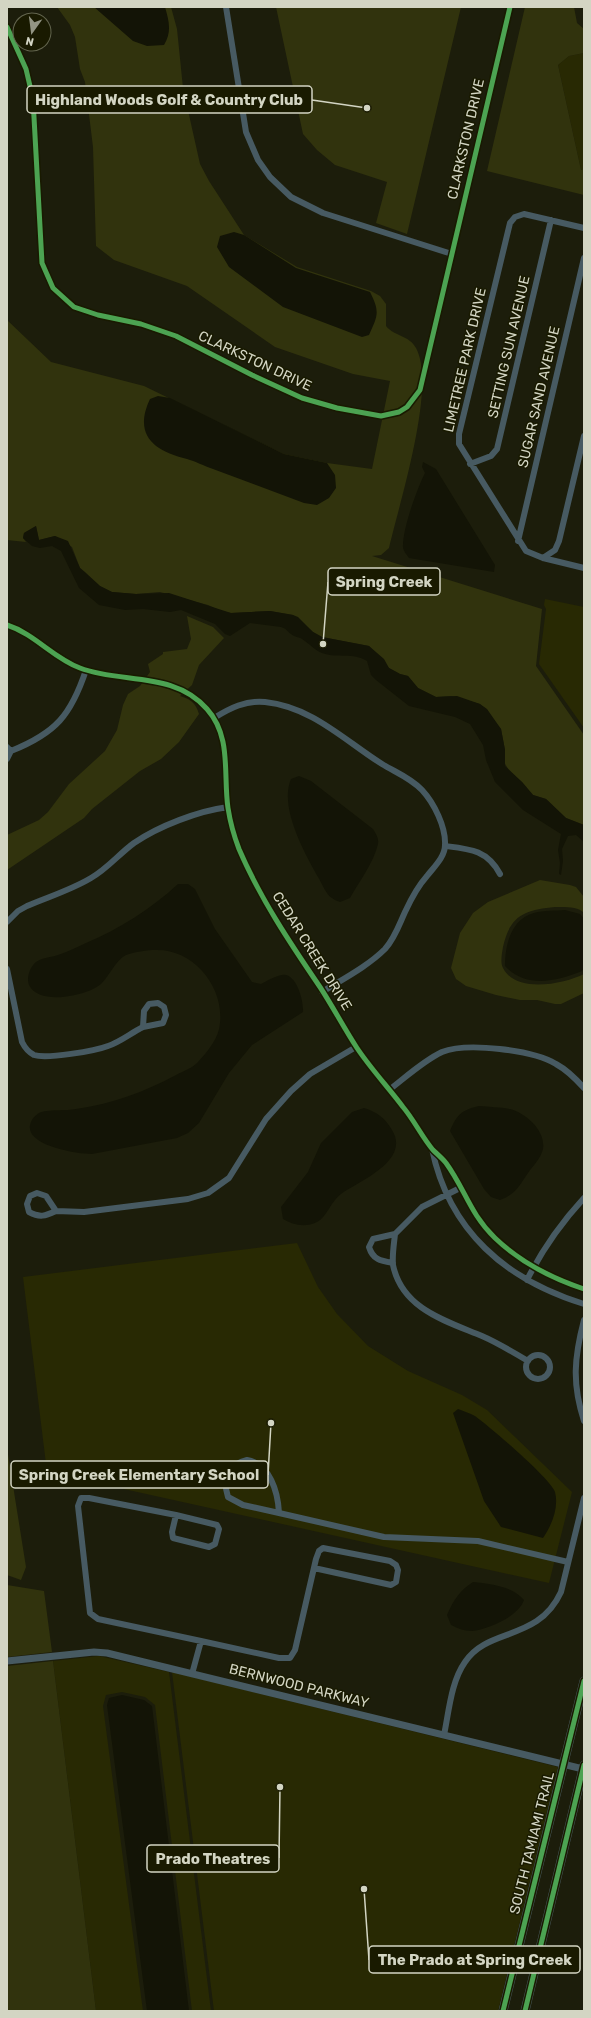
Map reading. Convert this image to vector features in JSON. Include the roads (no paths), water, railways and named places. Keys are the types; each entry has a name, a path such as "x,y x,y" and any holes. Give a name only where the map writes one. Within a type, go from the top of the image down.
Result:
{"main road":[{"name":"SOUTH TAMIAMI TRAIL","path":"503,2011 584,1682"},
{"path":"526,2011 584,1767"}],"street":[{"path":"226,7 246,132 258,160 270,177 291,196 322,213 452,254"},
{"name":"CLARKSTON DRIVE","path":"7,27 26,69 33,99 42,263 54,288 74,307 98,315 141,324 176,336 252,375 302,398 372,415 389,415 408,407 420,390 510,7"},
{"name":"LIMETREE PARK DRIVE","path":"584,228 532,216 515,217 507,231 459,434 459,444 470,464 518,541 526,551 543,558 584,568"},
{"name":"SETTING SUN AVENUE","path":"470,464 491,456 497,449 551,220"},
{"name":"SUGAR SAND AVENUE","path":"518,541 584,258"},
{"path":"543,558 554,550 559,541 584,436"},
{"name":"CEDAR CREEK DRIVE","path":"7,625 28,635 63,660 86,670 180,687 195,697 214,718 224,742 228,807 239,849 273,915 356,1047 421,1131 432,1149 448,1166 477,1217 494,1237 507,1249 534,1267 566,1283 584,1289"},
{"path":"7,759 9,749 35,740 64,717 74,702 86,670"},
{"path":"214,718 236,706 266,702 296,710 326,724 382,764 409,779 422,790 444,832 445,846 440,859 415,893 397,932 384,949 322,992"},
{"path":"7,922 18,910 91,878 106,868 134,843 157,830 206,811 228,807"},
{"path":"445,846 473,849 481,853 495,865 500,874"},
{"path":"7,969 22,1042 26,1050 33,1054 50,1056 99,1049 116,1043 143,1027 163,1023 166,1015 164,1007 158,1002 149,1004 144,1011 143,1027"},
{"path":"389,1090 434,1056 452,1049 472,1046 529,1055 547,1060 562,1067 584,1088"},
{"path":"56,1211 46,1196 37,1193 30,1196 27,1204 29,1212 36,1216 44,1216 56,1211 84,1212 188,1199 208,1193 229,1178 266,1119 291,1091 310,1074 356,1047"},
{"name":"CEDAR CREEK DRIVE","path":"432,1149 435,1165 447,1194 456,1212 478,1242 505,1266 527,1280 547,1291 584,1304"},
{"path":"393,1264 378,1260 371,1255 369,1247 373,1239 395,1234 418,1210 460,1188"},
{"path":"527,1280 561,1224 584,1198"},
{"path":"395,1234 393,1264 406,1295 420,1308 504,1347 528,1361"},
{"path":"584,1320 576,1354 575,1377 578,1400 584,1421"},
{"path":"280,1513 278,1499 264,1467 256,1461 247,1460 238,1462 230,1468 226,1478 225,1488 228,1497 243,1505 384,1537 478,1541 568,1562"},
{"path":"176,1515 173,1538 209,1547 215,1544 219,1529 218,1526 176,1515 89,1498 80,1500 78,1510 89,1612 93,1617 279,1658 290,1658 295,1650 314,1568 319,1551 326,1548 390,1562 396,1565 398,1570 396,1582 391,1585 314,1568"},
{"path":"444,1735 454,1686 464,1662 477,1649 527,1627 544,1617 551,1610 561,1592 584,1498"},
{"path":"192,1674 201,1641"},
{"name":"BERNWOOD PARKWAY","path":"7,1661 94,1652 107,1653 564,1765 584,1767"}],"place":[{"name":"Highland Woods Golf & Country Club","path":"367,108"},
{"name":"Spring Creek","path":"323,644"},
{"name":"Spring Creek Elementary School","path":"271,1423"},
{"name":"Prado Theatres","path":"280,1787"},
{"name":"The Prado at Spring Creek","path":"364,1889"}]}
